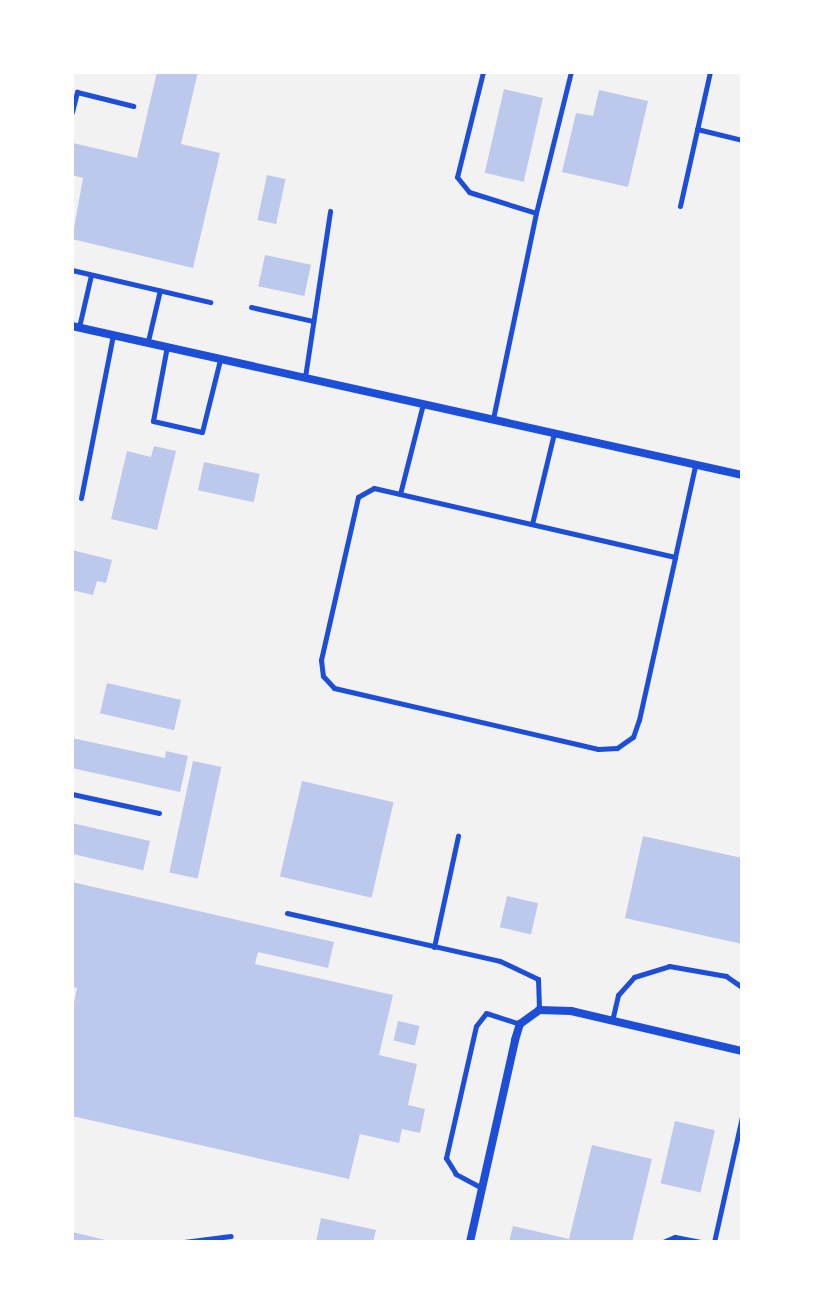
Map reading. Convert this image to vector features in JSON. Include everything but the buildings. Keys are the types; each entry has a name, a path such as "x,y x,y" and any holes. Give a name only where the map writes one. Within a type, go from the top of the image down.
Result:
{"street":[{"path":"76,326 742,475"},
{"path":"470,1242 520,1024 529,1017 539,1010 612,1021 742,1051"}],"lane":[{"path":"483,72 457,177 469,192 536,213"},
{"path":"493,420 536,213 571,72"},
{"path":"680,206 710,72"},
{"path":"72,112 77,92 133,106"},
{"path":"697,129 742,140"},
{"path":"305,377 330,211"},
{"path":"72,270 210,302"},
{"path":"76,326 91,275"},
{"path":"148,341 160,290"},
{"path":"251,307 313,321"},
{"path":"81,498 113,334"},
{"path":"168,345 153,421 202,432 221,357"},
{"path":"400,494 423,404"},
{"path":"532,524 554,433"},
{"path":"675,557 374,488 358,497 321,660 323,676 334,688 598,749 617,748 633,737 639,720 675,557 695,465"},
{"path":"72,794 159,813"},
{"path":"434,947 458,836"},
{"path":"287,913 500,961 538,979 539,1010"},
{"path":"612,1021 618,995 634,977 669,966 726,976 742,987"},
{"path":"482,1188 456,1174 446,1158 476,1026 486,1013 520,1024"},
{"path":"714,1242 742,1117"},
{"path":"184,1242 231,1236"},
{"path":"663,1242 675,1237 701,1242"}]}
